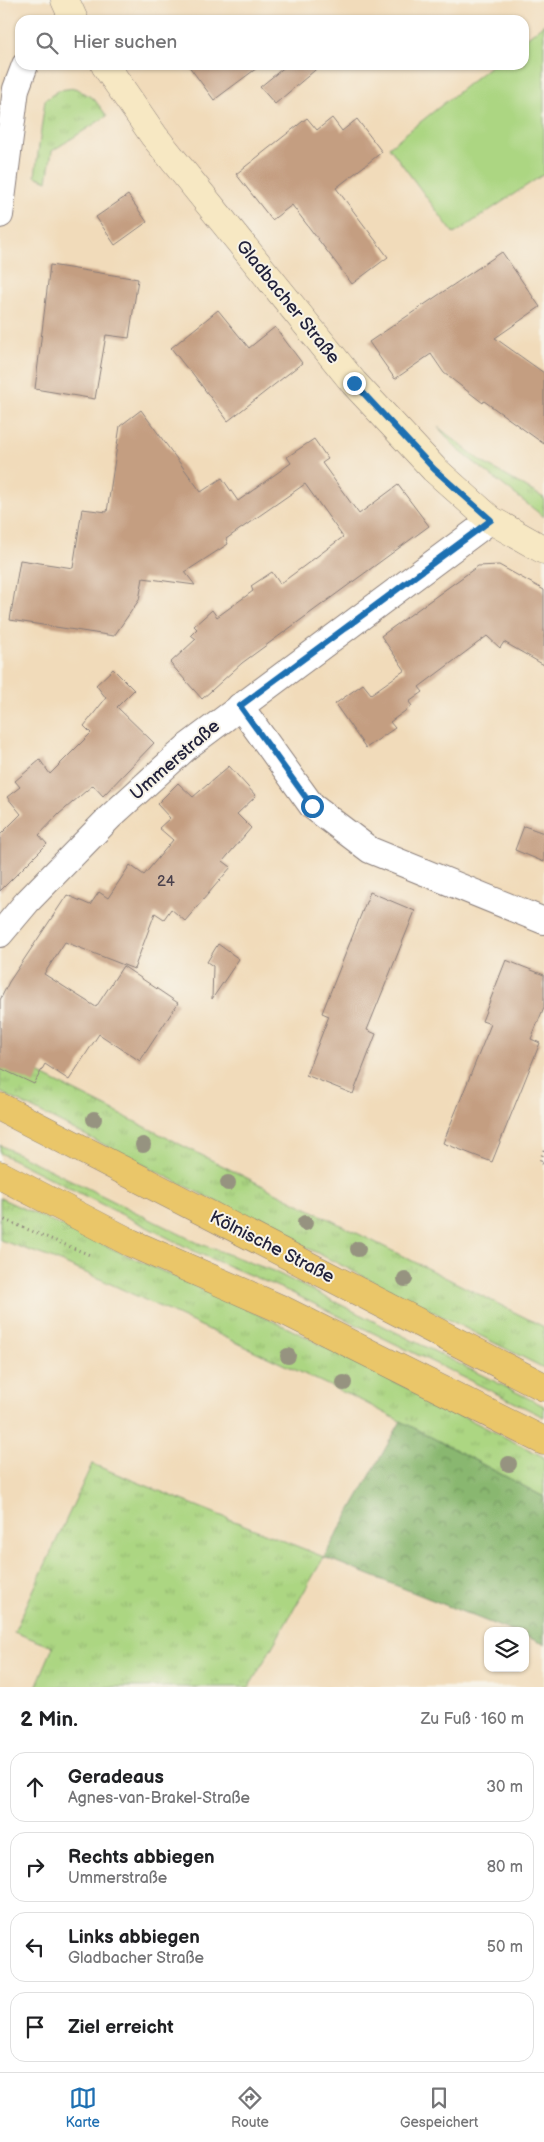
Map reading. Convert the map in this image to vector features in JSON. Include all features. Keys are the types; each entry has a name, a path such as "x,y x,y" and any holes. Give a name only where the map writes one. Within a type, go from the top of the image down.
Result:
{"main road":[{"path":"65,0 72,15"},
{"name":"Gladbacher Straße","path":"108,70 154,136 354,383 434,469 491,520 544,550"},
{"name":"Kölnische Straße","path":"0,1107 544,1387"},
{"path":"0,1175 131,1242 281,1309 544,1441"}],"street":[{"path":"0,215 16,89 23,70"},
{"name":"Ummerstraße","path":"0,934 27,902 110,817 188,746 491,520"},
{"path":"240,706 312,806 370,850 544,922"}],"path":[{"path":"544,1150 540,1162 544,1164"},
{"path":"0,1218 94,1257"}],"green space":[{"path":"544,24 544,174 454,234 389,147 486,70 529,70 529,36"},
{"path":"75,88 94,99 107,116 52,151 47,181 35,176 45,100 59,90"},
{"path":"438,427 482,462 544,498 544,517 457,449"},
{"path":"0,1063 26,1067 544,1327 544,1368 0,1092"},
{"path":"0,1145 198,1243 273,1271 544,1406 544,1417 290,1292 200,1254 0,1153"},
{"path":"0,1198 286,1327 544,1457 544,1497 362,1401 100,1279 51,1258 0,1240"},
{"path":"401,1421 544,1497 544,1644 529,1638 529,1627 501,1627 324,1557"},
{"path":"92,1464 324,1557 249,1687 36,1687 53,1647 14,1632"}],"building":[{"path":"192,70 254,70 214,100"},
{"path":"281,70 315,70 275,104 260,87"},
{"path":"307,118 317,130 332,118 342,131 357,119 382,152 336,188 388,257 352,284 292,205 272,220 236,174"},
{"path":"128,195 147,222 115,245 96,217"},
{"path":"502,252 540,307 495,338 544,373 544,444 484,401 483,403 444,373 431,354 395,379 369,342"},
{"path":"50,265 138,279 129,338 106,335 95,399 35,389"},
{"path":"218,310 249,348 275,327 302,363 228,421 171,348"},
{"path":"141,410 201,492 222,478 238,501 291,463 287,457 314,439 328,459 322,463 359,514 398,485 429,526 242,663 202,699 170,663 196,639 191,635 197,629 194,626 212,610 217,617 253,591 251,586 272,572 280,584 343,537 305,484 226,539 228,544 185,572 195,585 143,578 139,600 114,636 10,620 20,560 73,568 82,509 107,512 120,426"},
{"path":"499,565 544,590 544,665 504,642 500,648 487,636 419,687 423,692 409,702 412,706 390,722 395,728 366,748 335,704 363,684 371,694 405,670 381,636 478,566"},
{"path":"113,669 134,690 117,707 154,743 103,796 93,785 59,814 39,835 47,844 0,891 0,835 21,814 7,797 20,787 15,781 40,760 50,774 91,733 84,726 106,698 96,685"},
{"path":"229,766 256,796 237,814 251,828 223,861 231,867 185,921 171,909 164,919 155,913 134,969 65,942 44,974 96,1007 123,966 178,1003 140,1061 99,1034 69,1080 45,1064 34,1084 0,1068 0,1000 9,982 67,895 90,905 99,892 108,898 130,865 144,875 173,840 159,828 170,818 157,804 178,783 193,797"},
{"path":"524,826 544,833 544,862 515,850"},
{"path":"370,892 415,911 367,1030 376,1034 353,1094 306,1075 329,1016 322,1013"},
{"path":"218,944 239,959 212,999 213,966 207,962"},
{"path":"506,960 544,975 544,1007 531,1039 540,1043 492,1162 443,1143 491,1024 482,1021"}],"route":[{"path":"312,806 240,706 491,520 434,469 354,383"}]}
